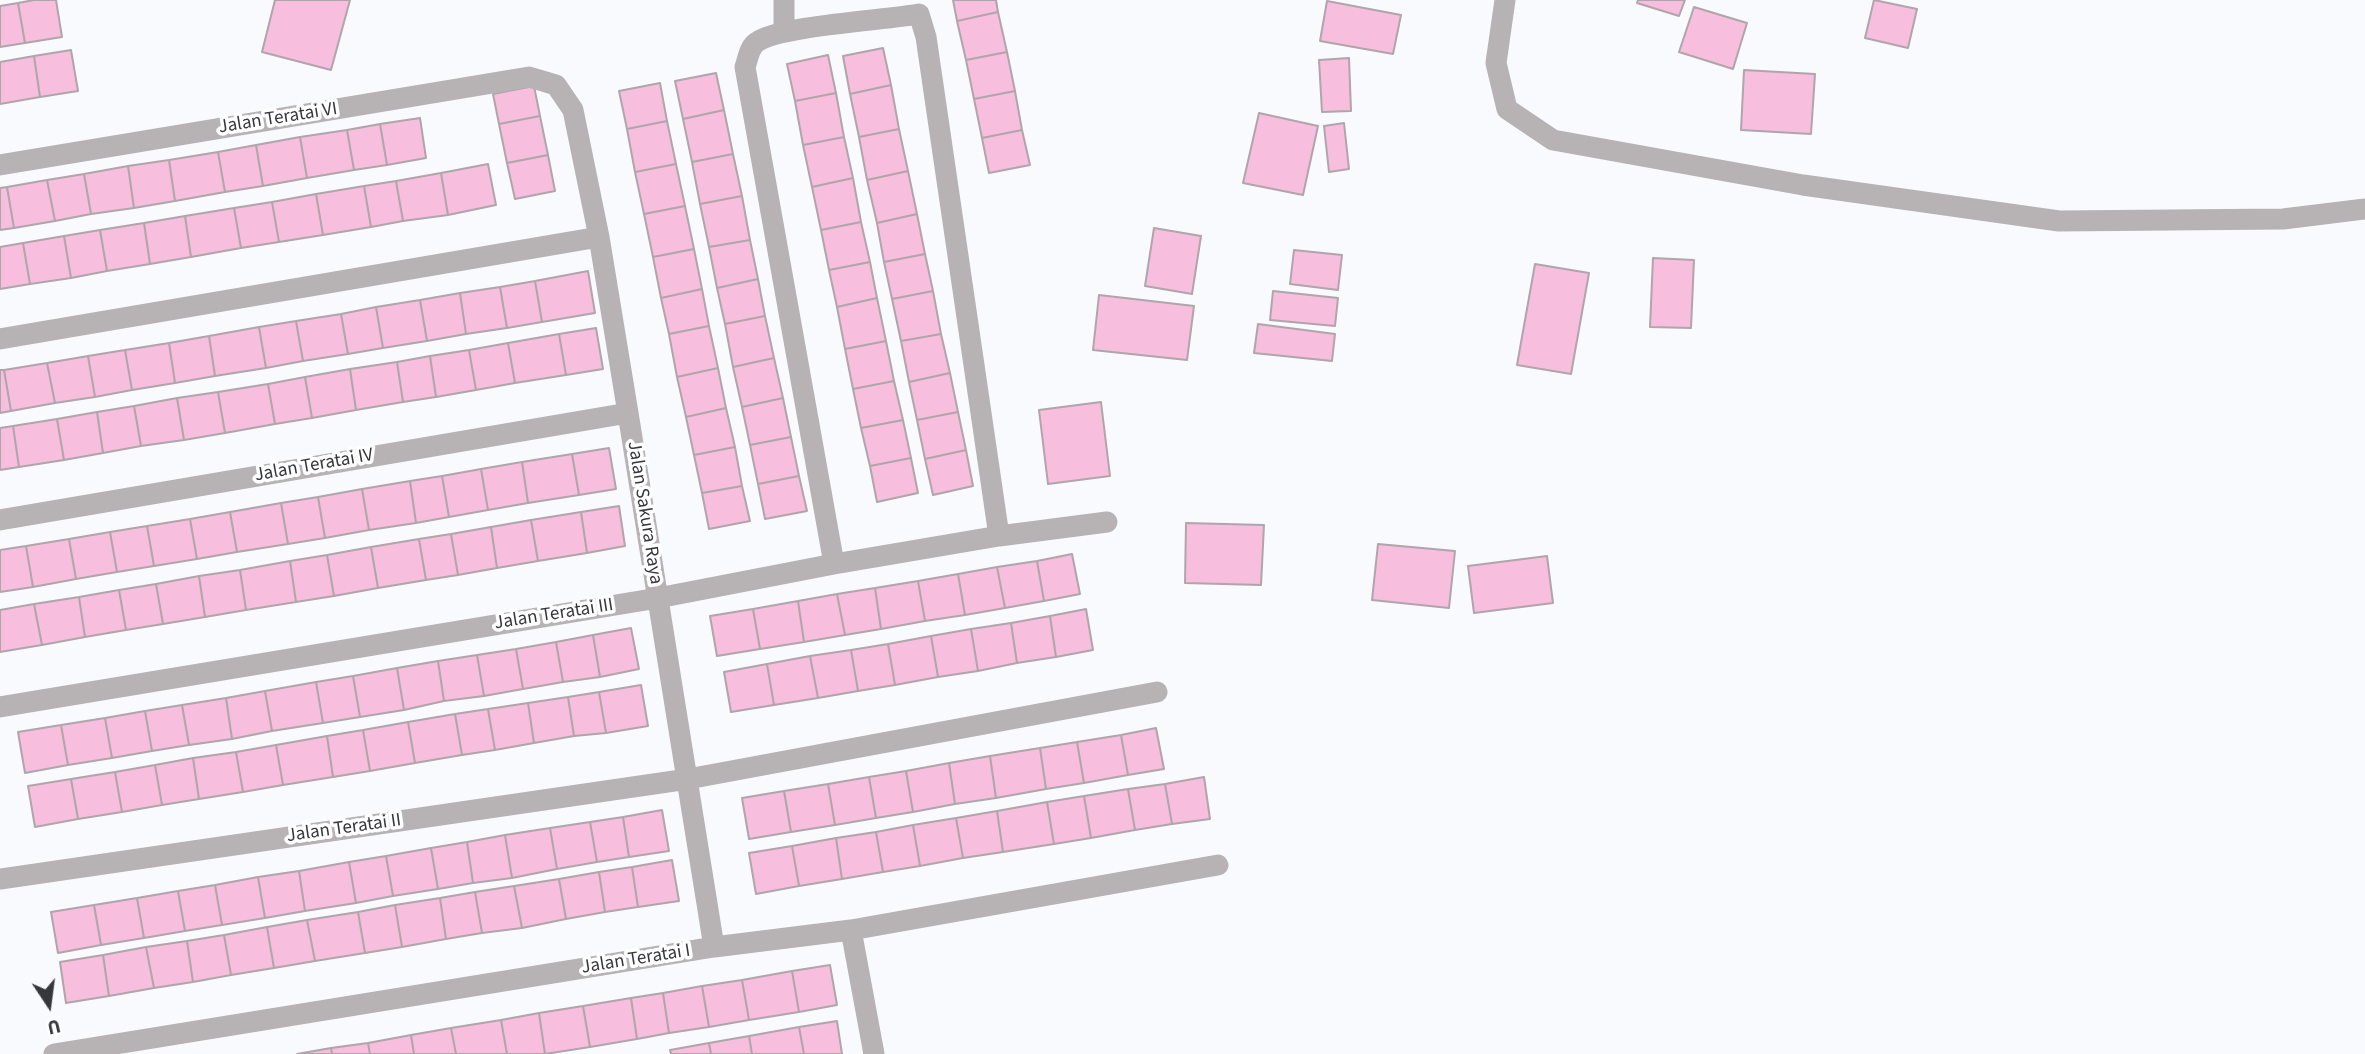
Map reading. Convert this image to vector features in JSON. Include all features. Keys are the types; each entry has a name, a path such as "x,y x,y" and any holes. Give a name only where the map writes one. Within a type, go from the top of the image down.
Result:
{"street":[{"path":"784,0 784,32"},
{"path":"1505,0 1496,64 1507,109 1553,140 1803,185 2059,221 2283,219 2365,209"},
{"path":"834,564 745,66 756,42 784,32 918,7 926,37 999,536"},
{"name":"Jalan Teratai VI","path":"0,165 529,78 556,85"},
{"name":"Jalan Sakura Raya","path":"556,85 573,110 599,237 713,947"},
{"path":"0,339 599,237"},
{"name":"Jalan Teratai IV","path":"0,520 628,413"},
{"name":"Jalan Teratai III","path":"0,707 658,598 999,536 1107,522"},
{"name":"Jalan Teratai II","path":"0,879 688,779 1157,692"},
{"name":"Jalan Teratai I","path":"54,1054 713,947 851,930 1218,865"},
{"path":"851,930 874,1054"}],"building":[{"path":"56,0 62,37 25,43 18,3"},
{"path":"275,0 350,0 331,70 262,52"},
{"path":"953,0 996,0 998,12 957,21"},
{"path":"1638,0 1685,0 1679,16 1637,3"},
{"path":"1874,0 1917,9 1908,48 1865,38"},
{"path":"1327,1 1401,15 1393,54 1320,41"},
{"path":"18,3 25,43 0,47 0,6"},
{"path":"1694,7 1747,23 1733,69 1679,52"},
{"path":"998,12 1007,52 966,60 957,21"},
{"path":"883,48 891,85 850,94 843,56"},
{"path":"71,50 78,91 40,97 34,56"},
{"path":"1007,52 1015,91 974,99 966,60"},
{"path":"828,55 836,93 795,101 787,64"},
{"path":"34,56 40,97 0,104 0,62"},
{"path":"1349,58 1351,111 1322,112 1319,60"},
{"path":"1744,70 1815,74 1811,134 1741,130"},
{"path":"716,73 724,110 683,119 675,81"},
{"path":"660,83 667,121 627,129 619,91"},
{"path":"891,85 899,129 859,137 850,94"},
{"path":"534,86 540,116 499,124 493,94"},
{"path":"1015,91 1022,130 982,138 974,99"},
{"path":"836,93 844,137 803,145 795,101"},
{"path":"724,110 733,154 692,162 683,119"},
{"path":"1259,113 1318,126 1303,195 1243,183"},
{"path":"540,116 548,155 507,163 499,124"},
{"path":"420,118 426,158 387,165 380,124"},
{"path":"667,121 676,164 635,172 627,129"},
{"path":"1344,123 1349,169 1329,172 1324,126"},
{"path":"380,124 387,165 354,170 347,130"},
{"path":"899,129 908,171 867,180 859,137"},
{"path":"347,130 354,170 307,178 300,137"},
{"path":"1022,130 1030,165 989,173 982,138"},
{"path":"300,137 307,178 263,186 256,145"},
{"path":"844,137 853,178 812,187 803,145"},
{"path":"256,145 263,186 225,192 218,152"},
{"path":"218,152 225,192 175,201 169,160"},
{"path":"733,154 742,196 700,204 692,162"},
{"path":"548,155 555,191 515,199 507,163"},
{"path":"169,160 175,201 134,208 128,166"},
{"path":"488,164 496,205 448,215 441,173"},
{"path":"676,164 685,206 644,214 635,172"},
{"path":"128,166 134,208 91,214 84,174"},
{"path":"908,171 917,214 877,223 867,180"},
{"path":"441,173 448,215 403,221 396,181"},
{"path":"84,174 91,214 55,221 47,180"},
{"path":"853,178 861,222 821,230 812,187"},
{"path":"47,180 55,221 14,228 7,187"},
{"path":"396,181 403,221 371,227 364,186"},
{"path":"364,186 371,227 323,235 316,194"},
{"path":"7,187 14,228 0,230 0,188"},
{"path":"316,194 323,235 279,242 272,202"},
{"path":"742,196 750,240 709,247 700,204"},
{"path":"272,202 279,242 241,248 234,208"},
{"path":"685,206 694,249 653,257 644,214"},
{"path":"234,208 241,248 191,257 185,216"},
{"path":"917,214 925,254 884,262 877,223"},
{"path":"185,216 191,257 150,264 144,223"},
{"path":"861,222 870,262 829,270 821,230"},
{"path":"144,223 150,264 107,271 100,230"},
{"path":"1154,228 1201,236 1192,294 1145,286"},
{"path":"100,230 107,271 71,278 64,236"},
{"path":"64,236 71,278 30,284 23,243"},
{"path":"750,240 758,279 717,288 709,247"},
{"path":"23,243 30,284 0,289 0,247"},
{"path":"694,249 702,289 661,298 653,257"},
{"path":"1294,250 1342,255 1338,290 1290,284"},
{"path":"925,254 933,291 892,299 884,262"},
{"path":"1653,258 1694,260 1691,328 1650,327"},
{"path":"870,262 877,298 837,307 829,270"},
{"path":"1535,264 1589,273 1571,374 1517,365"},
{"path":"588,271 595,313 542,322 535,281"},
{"path":"758,279 765,316 725,324 717,288"},
{"path":"535,281 542,322 507,328 500,287"},
{"path":"500,287 507,328 466,334 460,293"},
{"path":"702,289 709,326 669,334 661,298"},
{"path":"933,291 941,334 901,341 892,299"},
{"path":"1273,291 1338,298 1335,326 1270,320"},
{"path":"460,293 466,334 427,341 420,300"},
{"path":"1099,295 1194,306 1187,360 1093,350"},
{"path":"877,298 886,341 845,349 837,307"},
{"path":"420,300 427,341 383,348 376,307"},
{"path":"376,307 383,348 348,354 341,314"},
{"path":"341,314 348,354 303,361 296,321"},
{"path":"765,316 774,358 733,367 725,324"},
{"path":"296,321 303,361 266,368 259,327"},
{"path":"1258,324 1335,334 1332,361 1254,353"},
{"path":"709,326 718,368 677,377 669,334"},
{"path":"259,327 266,368 215,376 209,336"},
{"path":"596,328 603,369 566,375 559,334"},
{"path":"559,334 566,375 515,383 508,343"},
{"path":"941,334 950,373 909,382 901,341"},
{"path":"209,336 215,376 175,383 169,343"},
{"path":"886,341 894,381 853,389 845,349"},
{"path":"169,343 175,383 132,390 125,350"},
{"path":"508,343 515,383 476,390 469,350"},
{"path":"125,350 132,390 95,397 88,356"},
{"path":"469,350 476,390 436,397 430,356"},
{"path":"88,356 95,397 55,403 47,363"},
{"path":"430,356 436,397 403,402 397,362"},
{"path":"774,358 783,398 742,407 733,367"},
{"path":"397,362 403,402 356,410 350,369"},
{"path":"47,363 55,403 11,411 4,370"},
{"path":"718,368 726,408 686,417 677,377"},
{"path":"350,369 356,410 312,418 305,377"},
{"path":"0,370 4,370 11,411 0,413"},
{"path":"950,373 958,412 917,420 909,382"},
{"path":"305,377 312,418 275,424 268,384"},
{"path":"894,381 903,420 861,428 853,389"},
{"path":"268,384 275,424 225,433 218,392"},
{"path":"218,392 225,433 184,440 177,398"},
{"path":"177,398 184,440 141,446 134,406"},
{"path":"783,398 791,437 750,445 742,407"},
{"path":"1101,402 1110,476 1048,484 1039,410"},
{"path":"134,406 141,446 103,453 97,412"},
{"path":"726,408 735,447 694,455 686,417"},
{"path":"97,412 103,453 64,460 57,419"},
{"path":"958,412 966,450 925,459 917,420"},
{"path":"57,419 64,460 19,467 13,426"},
{"path":"903,420 911,458 870,466 861,428"},
{"path":"13,426 19,467 0,470 0,428"},
{"path":"791,437 799,476 758,484 750,445"},
{"path":"735,447 742,486 702,493 694,455"},
{"path":"609,448 616,489 579,495 572,454"},
{"path":"966,450 973,486 933,495 925,459"},
{"path":"572,454 579,495 528,503 522,462"},
{"path":"911,458 918,493 877,502 870,466"},
{"path":"522,462 528,503 488,510 481,469"},
{"path":"481,469 488,510 449,517 442,476"},
{"path":"442,476 449,517 416,523 410,481"},
{"path":"799,476 807,511 765,519 758,484"},
{"path":"410,481 416,523 369,530 362,489"},
{"path":"742,486 750,521 709,529 702,493"},
{"path":"362,489 369,530 325,538 318,497"},
{"path":"318,497 325,538 288,544 281,503"},
{"path":"281,503 288,544 237,552 230,512"},
{"path":"619,506 625,546 587,553 581,512"},
{"path":"230,512 237,552 197,559 190,519"},
{"path":"581,512 587,553 538,561 531,520"},
{"path":"190,519 197,559 154,566 147,526"},
{"path":"531,520 538,561 497,568 491,527"},
{"path":"1186,523 1264,525 1261,585 1185,583"},
{"path":"147,526 154,566 117,572 110,532"},
{"path":"491,527 497,568 458,575 451,534"},
{"path":"110,532 117,572 76,579 69,539"},
{"path":"451,534 458,575 426,580 419,539"},
{"path":"69,539 76,579 33,587 26,546"},
{"path":"419,539 426,580 378,588 371,547"},
{"path":"1378,544 1455,551 1449,608 1372,600"},
{"path":"26,546 33,587 0,592 0,550"},
{"path":"371,547 378,588 334,596 327,555"},
{"path":"1072,554 1080,594 1044,601 1037,561"},
{"path":"327,555 334,596 296,602 290,561"},
{"path":"1547,556 1553,603 1474,613 1468,566"},
{"path":"290,561 296,602 246,610 240,570"},
{"path":"1037,561 1044,601 1005,608 997,567"},
{"path":"997,567 1005,608 965,615 958,574"},
{"path":"240,570 246,610 205,617 199,576"},
{"path":"958,574 965,615 925,621 918,581"},
{"path":"199,576 205,617 163,624 156,584"},
{"path":"918,581 925,621 881,629 875,588"},
{"path":"156,584 163,624 126,630 119,590"},
{"path":"875,588 881,629 845,635 837,594"},
{"path":"119,590 126,630 85,637 79,597"},
{"path":"837,594 845,635 804,642 798,601"},
{"path":"79,597 85,637 42,645 34,604"},
{"path":"798,601 804,642 760,649 753,609"},
{"path":"34,604 42,645 0,652 0,610"},
{"path":"753,609 760,649 717,656 710,616"},
{"path":"1086,609 1093,650 1056,657 1050,616"},
{"path":"1050,616 1056,657 1017,663 1011,623"},
{"path":"1011,623 1017,663 978,671 971,629"},
{"path":"631,628 639,669 600,677 593,635"},
{"path":"971,629 978,671 938,677 931,636"},
{"path":"593,635 600,677 563,682 556,642"},
{"path":"931,636 938,677 895,685 888,644"},
{"path":"556,642 563,682 523,689 516,649"},
{"path":"888,644 895,685 858,691 851,650"},
{"path":"516,649 523,689 484,696 477,655"},
{"path":"851,650 858,691 818,698 810,656"},
{"path":"477,655 484,696 444,701 438,661"},
{"path":"810,656 818,698 774,705 767,664"},
{"path":"438,661 444,701 404,710 397,668"},
{"path":"767,664 774,705 731,712 724,672"},
{"path":"397,668 404,710 360,717 353,676"},
{"path":"353,676 360,717 323,723 316,682"},
{"path":"316,682 323,723 272,731 265,691"},
{"path":"641,685 648,726 606,733 599,692"},
{"path":"265,691 272,731 232,739 226,698"},
{"path":"599,692 606,733 574,736 568,697"},
{"path":"568,697 574,736 534,743 528,703"},
{"path":"226,698 232,739 189,745 182,705"},
{"path":"528,703 534,743 495,750 488,709"},
{"path":"182,705 189,745 152,751 145,711"},
{"path":"488,709 495,750 462,755 455,714"},
{"path":"145,711 152,751 112,758 105,718"},
{"path":"455,714 462,755 415,763 408,722"},
{"path":"105,718 112,758 68,765 61,725"},
{"path":"408,722 415,763 370,771 363,730"},
{"path":"61,725 68,765 25,773 18,732"},
{"path":"1156,728 1164,769 1128,775 1121,735"},
{"path":"363,730 370,771 333,777 327,736"},
{"path":"1121,735 1128,775 1084,783 1077,742"},
{"path":"327,736 333,777 283,785 276,745"},
{"path":"1077,742 1084,783 1046,789 1040,748"},
{"path":"276,745 283,785 243,792 236,752"},
{"path":"1040,748 1046,789 996,798 990,756"},
{"path":"236,752 243,792 199,799 193,758"},
{"path":"990,756 996,798 955,804 949,763"},
{"path":"193,758 199,799 162,805 155,765"},
{"path":"949,763 955,804 913,812 906,771"},
{"path":"155,765 162,805 122,812 115,772"},
{"path":"906,771 913,812 876,818 869,777"},
{"path":"115,772 122,812 78,819 71,779"},
{"path":"869,777 876,818 835,825 828,784"},
{"path":"1204,777 1210,819 1172,824 1165,784"},
{"path":"71,779 78,819 35,827 28,786"},
{"path":"828,784 835,825 791,832 784,791"},
{"path":"1165,784 1172,824 1135,830 1128,789"},
{"path":"1128,789 1135,830 1091,838 1084,796"},
{"path":"784,791 791,832 749,839 742,798"},
{"path":"1084,796 1091,838 1054,844 1047,802"},
{"path":"1047,802 1054,844 1003,852 997,811"},
{"path":"662,810 669,851 629,857 623,817"},
{"path":"997,811 1003,852 963,858 956,818"},
{"path":"623,817 629,857 597,862 590,822"},
{"path":"956,818 963,858 920,866 913,825"},
{"path":"590,822 597,862 557,869 550,828"},
{"path":"913,825 920,866 883,872 876,832"},
{"path":"550,828 557,869 512,878 505,835"},
{"path":"876,832 883,872 842,879 836,838"},
{"path":"505,835 512,878 473,883 467,842"},
{"path":"836,838 842,879 799,886 792,846"},
{"path":"467,842 473,883 438,889 431,848"},
{"path":"792,846 799,886 756,894 749,853"},
{"path":"431,848 438,889 393,896 386,856"},
{"path":"386,856 393,896 356,903 349,862"},
{"path":"672,860 679,901 638,907 632,867"},
{"path":"349,862 356,903 305,911 299,871"},
{"path":"632,867 638,907 605,912 599,872"},
{"path":"299,871 305,911 265,918 258,877"},
{"path":"599,872 605,912 566,919 559,879"},
{"path":"258,877 265,918 222,925 215,885"},
{"path":"559,879 566,919 522,928 514,886"},
{"path":"215,885 222,925 185,931 178,891"},
{"path":"514,886 522,928 482,933 475,892"},
{"path":"178,891 185,931 144,938 137,898"},
{"path":"475,892 482,933 446,939 440,898"},
{"path":"137,898 144,938 101,945 94,905"},
{"path":"440,898 446,939 402,947 395,905"},
{"path":"94,905 101,945 58,953 51,912"},
{"path":"395,905 402,947 365,953 358,912"},
{"path":"358,912 365,953 315,961 307,920"},
{"path":"307,920 315,961 274,968 267,927"},
{"path":"267,927 274,968 231,975 224,935"},
{"path":"224,935 231,975 193,982 187,941"},
{"path":"187,941 193,982 154,988 146,947"},
{"path":"146,947 154,988 109,996 103,955"},
{"path":"103,955 109,996 66,1003 60,962"},
{"path":"830,965 837,1005 799,1012 792,971"},
{"path":"792,971 799,1012 749,1020 742,980"},
{"path":"742,980 749,1020 709,1027 702,986"},
{"path":"702,986 709,1027 669,1033 663,993"},
{"path":"663,993 669,1033 637,1039 631,998"},
{"path":"631,998 637,1039 590,1047 583,1006"},
{"path":"583,1006 590,1047 545,1054 539,1013"},
{"path":"539,1013 545,1054 507,1054 501,1020"},
{"path":"501,1020 507,1054 456,1054 451,1028"},
{"path":"837,1021 842,1054 804,1054 799,1027"},
{"path":"799,1027 804,1054 752,1054 749,1036"},
{"path":"451,1028 456,1054 414,1054 411,1035"},
{"path":"411,1035 414,1054 370,1054 368,1043"},
{"path":"749,1036 752,1054 711,1054 709,1043"},
{"path":"368,1043 370,1054 332,1054 331,1048"},
{"path":"709,1043 711,1054 671,1054 670,1050"},
{"path":"331,1048 332,1054 297,1054"}]}
